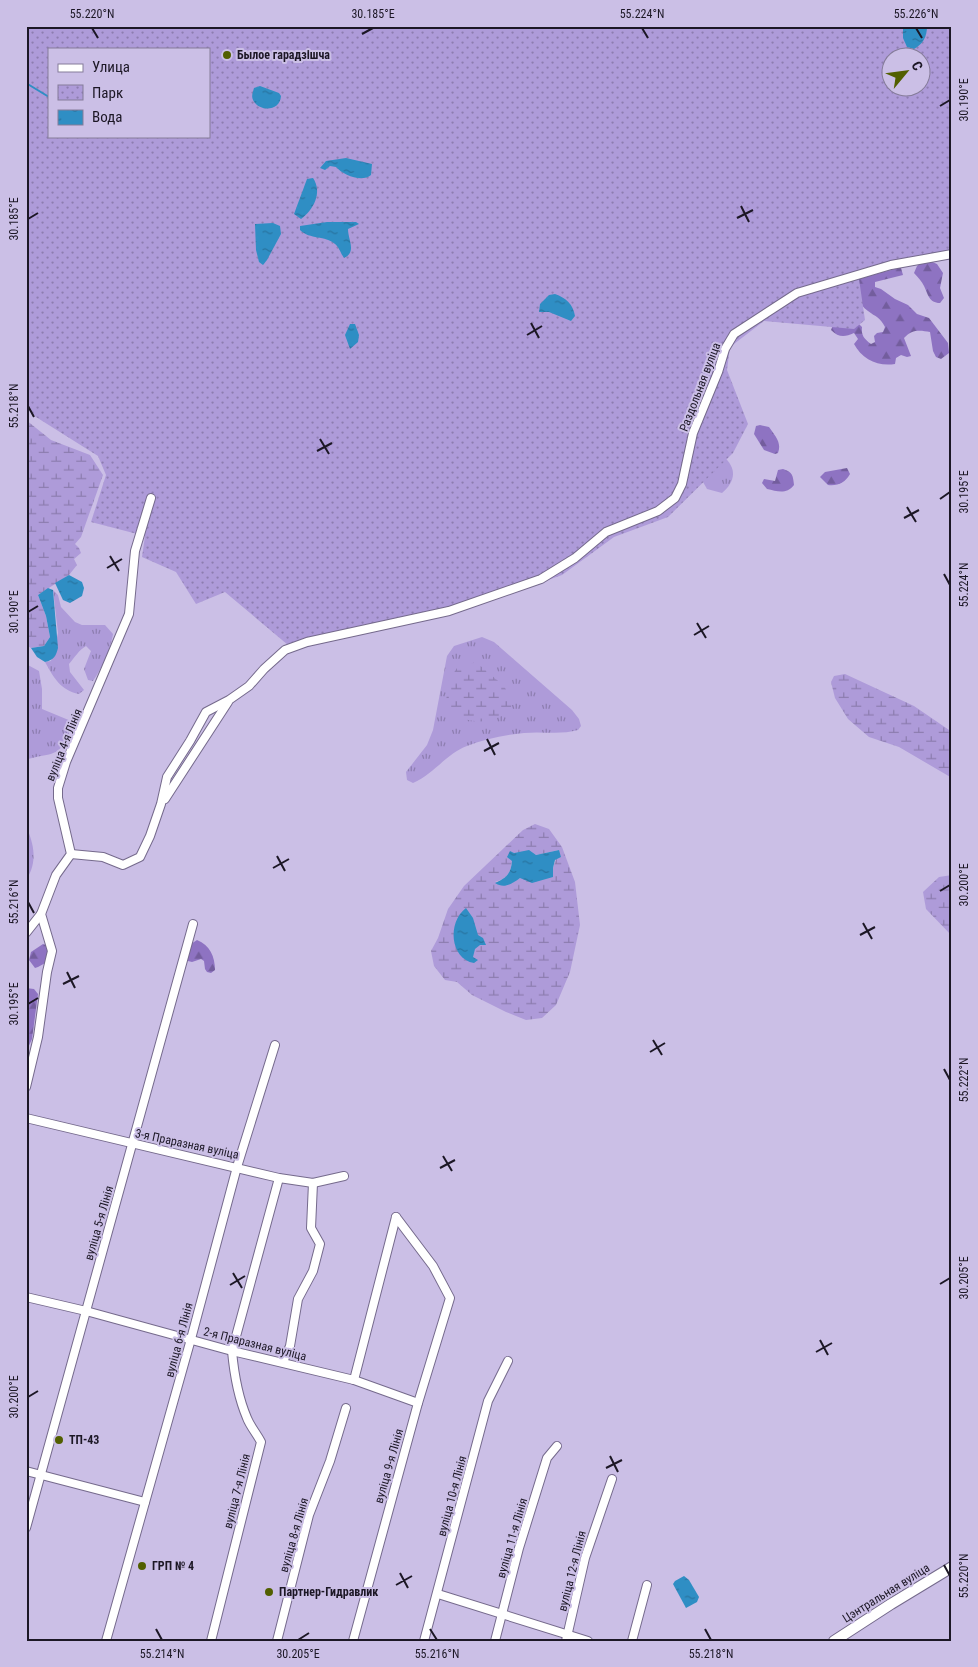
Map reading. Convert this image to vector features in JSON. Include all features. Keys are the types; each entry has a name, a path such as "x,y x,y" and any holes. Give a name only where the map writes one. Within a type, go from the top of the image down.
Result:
{"street":[{"name":"Раздольная вуліца","path":"229,700 249,686 285,650 307,642 449,612 541,579 575,558 606,532 658,511 674,498 682,484 693,433 718,372 725,349 734,334 797,294 891,265 952,254"},
{"name":"вуліца 4-я Лінія","path":"71,854 58,798 58,788 66,762 129,614 135,551 151,498"},
{"path":"161,804 229,700"},
{"path":"26,933 41,914 56,875 71,854 102,857 123,865 140,857 150,836 161,804 167,777 206,712 229,700"},
{"path":"26,1088 38,1037 47,972 52,951 41,914"},
{"name":"вуліца 5-я Лінія","path":"26,1528 193,924"},
{"name":"вуліца 6-я Лінія","path":"106,1641 237,1167 275,1045"},
{"name":"3-я Праразная вуліца","path":"26,1118 279,1178 312,1183 344,1176"},
{"path":"232,1351 279,1178"},
{"path":"283,1362 290,1346 298,1299 313,1271 320,1244 311,1228 312,1183"},
{"name":"вуліца 9-я Лінія","path":"353,1641 418,1403 450,1298 433,1266 396,1217 354,1380"},
{"name":"2-я Праразная вуліца","path":"26,1297 86,1311 232,1351 354,1380 418,1403"},
{"name":"вуліца 7-я Лінія","path":"211,1641 262,1442 247,1420 234,1368 232,1351"},
{"name":"вуліца 10-я Лінія","path":"424,1641 488,1401 508,1361"},
{"name":"вуліца 8-я Лінія","path":"277,1641 309,1515 330,1461 346,1408"},
{"name":"вуліца 11-я Лінія","path":"495,1641 519,1548 547,1458 557,1446"},
{"path":"26,1471 145,1502"},
{"name":"вуліца 12-я Лінія","path":"567,1638 585,1558 612,1479"},
{"name":"Цэнтральная вуліца","path":"834,1641 952,1567"},
{"path":"632,1641 647,1585"},
{"path":"438,1594 503,1613 567,1638 588,1641"}],"green space":[{"path":"26,26 952,26 952,258 906,266 859,279 865,320 854,329 764,321 730,347 727,370 748,424 733,453 668,517 614,537 562,575 462,611 294,650 225,592 196,604 176,572 142,557 145,536 91,522 106,475 98,456 36,417 26,408"},
{"path":"923,261 937,264 943,273 940,288 944,298 940,303 931,300 914,273 917,266"},
{"path":"897,267 901,268 903,275 875,282 875,287 908,305 917,314 929,318 948,343 949,353 941,359 936,357 933,351 930,332 916,331 907,335 904,338 911,356 901,355 896,358 895,364 889,365 871,361 861,354 854,344 858,339 854,333 842,336 831,330 833,325 859,324 862,327 865,339 871,344 875,342 874,336 877,333 883,332 885,327 880,319 862,305 856,287 857,279"},
{"path":"26,420 51,440 90,455 103,475 81,537 75,544 81,553 74,559 77,565 69,575 38,595 46,616 50,637 44,646 31,648 26,645"},
{"path":"756,426 769,427 776,436 779,446 778,453 775,454 764,450 754,434"},
{"path":"723,456 731,465 733,474 730,484 722,493 707,489 703,482 704,478"},
{"path":"847,468 850,474 846,480 835,485 828,485 820,477 825,472"},
{"path":"783,469 792,475 794,485 785,491 767,489 762,483 764,479 775,481 778,470"},
{"path":"53,590 58,595 61,607 75,622 82,625 105,625 113,634 105,659 93,681 88,680 84,669 91,651 86,646 69,664 70,672 84,690 79,694 62,686 45,662 51,661 58,633"},
{"path":"482,637 494,642 572,710 579,719 581,726 578,730 558,733 517,734 474,744 453,754 427,775 413,783 407,780 406,772 427,745 433,730 447,656 454,646"},
{"path":"476,662 504,686 513,703 507,712 492,720 472,721 455,716 446,701 449,680 457,668"},
{"path":"26,664 39,671 42,689 42,709 71,721 68,735 58,750 54,753 26,760"},
{"path":"845,674 914,706 952,732 952,778 899,747 869,737 848,719 835,698 831,682 834,676"},
{"path":"535,824 549,829 562,847 575,882 580,925 570,972 556,1005 542,1018 526,1020 472,995 457,982 445,980 434,966 431,951 438,938 448,909 464,886 523,830","holes":["559,850 553,868 520,878 511,883 495,882 501,880 510,871 514,853 523,852 536,855"]},
{"path":"26,826 34,853 30,873 26,880"},
{"path":"952,875 952,936 926,909 923,892 939,877"},
{"path":"197,940 208,948 213,956 215,970 211,973 207,972 204,961 201,959 192,962 188,961 186,957 191,944"},
{"path":"43,944 50,951 47,962 35,968 29,960 31,952"},
{"path":"26,988 34,989 38,994 32,1039 26,1052"}],"water":[{"path":"903,26 927,26 924,40 916,48 907,47 903,38"},
{"path":"260,86 279,93 281,96 277,105 264,108 256,104 252,96 254,88"},
{"path":"346,158 372,164 371,175 358,178 343,173 336,167 330,166 325,170 320,168 326,161"},
{"path":"313,178 316,184 317,195 313,206 301,219 294,214 307,179"},
{"path":"327,222 356,222 359,224 348,229 351,249 344,258 338,247 331,241 308,235 300,230 300,226"},
{"path":"273,223 280,226 281,234 263,265 259,262 256,250 255,224"},
{"path":"555,294 571,305 575,316 571,321 549,312 539,312 540,304 549,295"},
{"path":"350,324 355,324 359,335 358,342 350,349 345,335"},
{"path":"69,575 82,582 84,588 82,596 70,603 63,600 55,583"},
{"path":"48,588 53,590 58,648 54,657 45,662 37,657 31,648 44,646 50,637 46,616 38,595"},
{"path":"529,850 536,855 559,850 561,857 555,860 553,877 532,883 520,878 505,886 495,883 509,872 512,861 507,857 510,851 514,853"},
{"path":"466,908 473,918 478,935 483,938 486,945 480,945 475,949 473,957 478,960 474,963 460,955 454,939 456,922"},
{"path":"684,1576 689,1580 699,1597 697,1602 686,1608 673,1584"}],"waterway":[{"path":"26,83 48,96"}],"place":[{"name":"Былое гарадзішча","path":"227,55"},
{"name":"ТП-43","path":"59,1440"},
{"name":"ГРП № 4","path":"142,1566"},
{"name":"Партнер-Гидравлик","path":"269,1592"}]}
